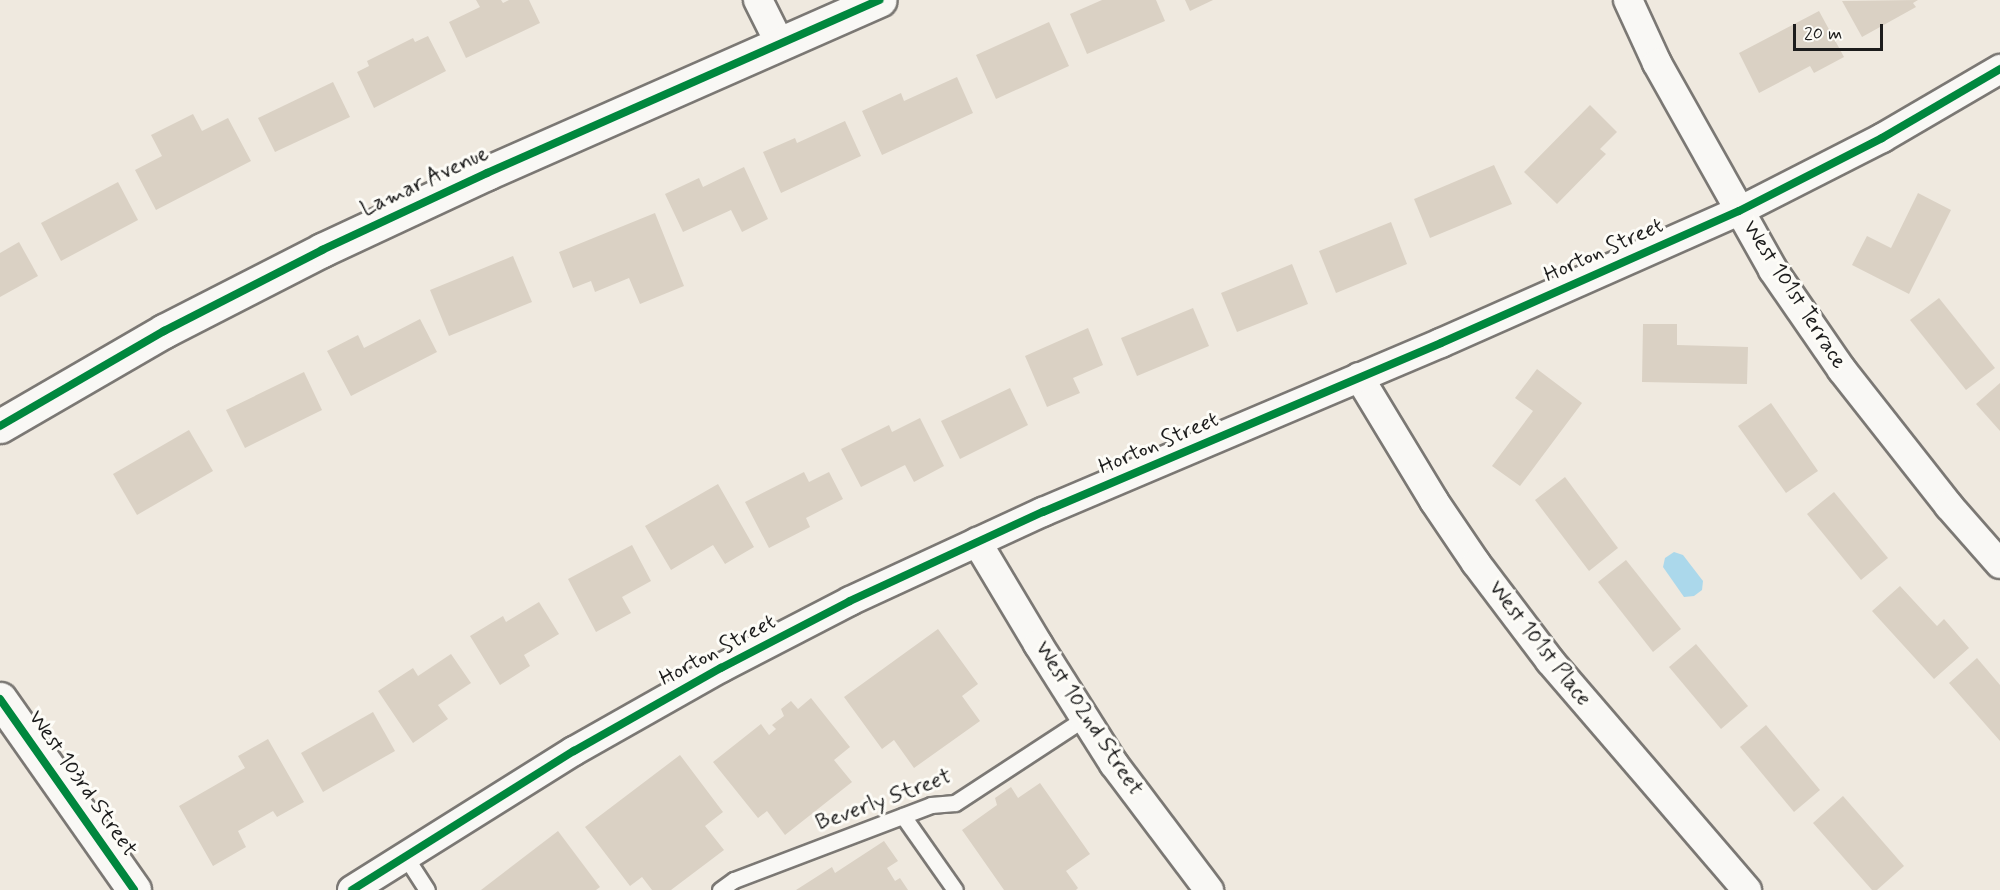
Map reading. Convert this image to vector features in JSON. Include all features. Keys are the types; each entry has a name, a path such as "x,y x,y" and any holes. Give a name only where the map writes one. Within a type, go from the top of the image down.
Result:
{"street":[{"path":"758,0 780,44"},
{"name":"Lamar Avenue","path":"0,426 164,332 322,250 487,173 880,0"},
{"name":"West 101st Terrace","path":"1628,0 1657,63 1773,270 1842,370 1949,506 2000,564"},
{"name":"Horton Street","path":"352,890 574,751 721,668 850,601 977,542 1739,211 1882,138 2000,69"},
{"name":"West 101st Place","path":"1359,377 1464,545 1543,652 1747,890"},
{"name":"West 102nd Street","path":"977,542 1114,764 1209,890"},
{"name":"West 103rd Street","path":"0,699 134,890"}],"lane":[{"name":"Beverly Street","path":"720,890 734,880 931,805 955,803 1085,718"},
{"path":"903,816 955,890"},
{"path":"405,856 428,890"}],"water":[{"path":"1674,552 1683,555 1703,581 1702,590 1694,596 1684,597 1663,567 1665,558"}],"building":[{"path":"476,0 501,0 503,3 509,0 529,0 540,23 466,58 449,22 480,7"},
{"path":"1102,0 1156,0 1165,21 1087,54 1070,14"},
{"path":"1185,0 1213,0 1190,11"},
{"path":"1918,0 1913,3 1916,7 1862,37 1842,1"},
{"path":"1819,11 1844,57 1814,73 1810,66 1759,93 1739,53"},
{"path":"1049,22 1069,66 996,99 976,55"},
{"path":"428,36 446,71 374,108 357,72 369,66 367,61 413,38 415,42"},
{"path":"957,77 973,113 882,155 862,111 901,93 904,101"},
{"path":"333,82 350,117 275,152 258,118"},
{"path":"1590,105 1617,132 1600,149 1606,154 1557,204 1524,172"},
{"path":"193,114 202,131 228,118 251,161 156,210 135,170 162,156 151,135"},
{"path":"845,121 861,156 781,193 763,152 795,138 797,143"},
{"path":"1494,165 1512,204 1430,238 1414,199"},
{"path":"744,167 768,219 742,232 731,210 683,232 665,194 699,178 703,187"},
{"path":"118,182 138,220 61,261 41,223"},
{"path":"1918,193 1951,210 1909,294 1852,265 1867,236 1891,248"},
{"path":"655,213 684,286 640,304 629,278 595,292 591,281 573,288 559,252"},
{"path":"1391,222 1407,264 1336,293 1319,251"},
{"path":"19,242 38,276 0,297 0,253"},
{"path":"513,256 532,302 449,336 430,290"},
{"path":"1292,264 1308,304 1237,332 1221,293"},
{"path":"1939,298 1995,368 1966,390 1910,320"},
{"path":"1193,308 1209,346 1137,376 1121,338"},
{"path":"420,319 437,352 351,396 327,351 358,335 364,348"},
{"path":"1643,324 1677,324 1677,345 1748,347 1747,384 1642,382"},
{"path":"1088,328 1103,365 1073,378 1080,393 1047,407 1025,356"},
{"path":"1537,369 1582,403 1520,486 1492,466 1533,411 1515,398"},
{"path":"304,372 322,410 245,448 226,410"},
{"path":"2000,383 2000,431 1976,404"},
{"path":"1010,388 1028,425 960,459 941,421"},
{"path":"1771,403 1818,471 1786,493 1738,426"},
{"path":"920,418 944,466 914,482 905,465 861,487 841,449 889,425 892,432"},
{"path":"189,430 213,471 137,515 113,474"},
{"path":"804,472 809,482 829,472 843,499 806,518 810,527 769,548 745,502"},
{"path":"1565,477 1618,548 1589,571 1535,500"},
{"path":"718,484 754,547 725,564 713,545 671,570 645,526"},
{"path":"1834,492 1888,558 1861,580 1807,514"},
{"path":"632,545 651,581 622,597 631,613 596,632 568,579"},
{"path":"1626,560 1681,629 1653,652 1598,582"},
{"path":"1900,586 1937,626 1944,619 1969,648 1934,679 1872,611"},
{"path":"539,602 559,634 524,655 530,666 500,685 470,636 503,616 506,622"},
{"path":"938,629 978,684 962,696 980,721 914,768 894,740 882,749 844,697"},
{"path":"1696,644 1748,706 1721,729 1669,667"},
{"path":"451,654 471,683 438,705 448,719 413,743 378,691 413,668 418,676"},
{"path":"1977,658 2000,685 2000,741 1949,683"},
{"path":"811,698 850,747 834,760 852,782 785,835 767,811 758,818 713,762 761,724 769,735 776,729 772,725 784,716 781,709 791,701 798,709"},
{"path":"373,712 395,751 323,792 301,753"},
{"path":"1766,725 1820,790 1794,812 1740,747"},
{"path":"268,739 304,802 277,817 273,811 238,831 246,847 213,866 179,806 245,768 238,756"},
{"path":"680,755 723,812 705,826 724,850 671,890 652,890 642,877 630,886 585,827"},
{"path":"1040,783 1090,854 1066,871 1078,888 1076,890 1004,890 962,830 997,805 995,798 1011,787 1018,798"},
{"path":"1843,796 1904,866 1877,890 1872,890 1813,823"},
{"path":"558,831 600,887 596,890 481,890"},
{"path":"884,841 898,861 887,868 895,881 900,878 908,890 796,890 832,867 835,873"}],"cycle path":[{"path":"0,426 164,331 322,250 487,173 880,0"},
{"path":"352,890 574,751 721,668 850,601 1043,512 1441,343 1739,211 1882,138 2000,69"},
{"path":"0,699 134,890"}]}
